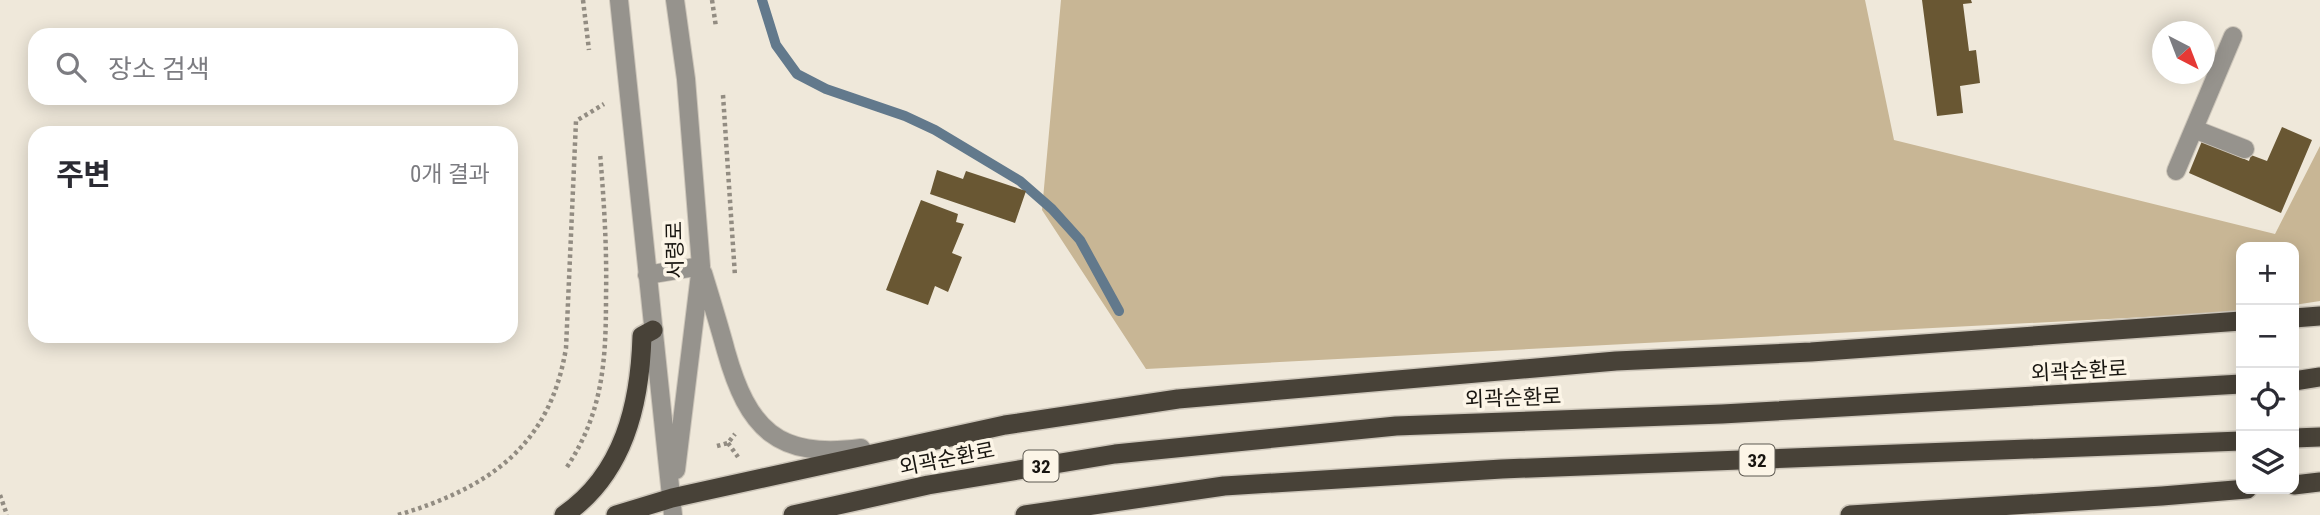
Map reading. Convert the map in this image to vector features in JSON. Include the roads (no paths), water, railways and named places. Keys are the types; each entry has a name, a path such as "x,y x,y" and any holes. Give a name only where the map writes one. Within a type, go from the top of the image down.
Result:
{"highway":[{"path":"2299,318 2320,316"},
{"path":"616,515 672,506 868,456 1005,425 1178,399 1616,361 1811,352 2236,321"},
{"path":"564,515 595,485 627,434 641,370 642,337 653,330"},
{"path":"2299,380 2320,377"},
{"name":"외곽순환로","path":"793,515 928,485 1115,454 1396,426 1722,414 2236,384"},
{"path":"2299,438 2320,437"},
{"name":"32","path":"1025,515 1198,489 1272,483 1502,469 2236,441"},
{"path":"2299,484 2320,482"},
{"path":"1850,515 2236,490"}],"street":[{"name":"서령로","path":"619,0 672,506"},
{"name":"서령로","path":"672,506 701,266 685,79 675,0"},
{"path":"2176,171 2234,36"},
{"path":"2194,129 2245,149"},
{"path":"647,275 701,266 733,378 741,397 760,424 772,435 796,447 836,452 861,448 868,456"}],"waterway":[{"path":"762,0 776,45 797,74 826,89 905,116 935,130 1020,181 1052,209 1080,240 1119,311"}]}
